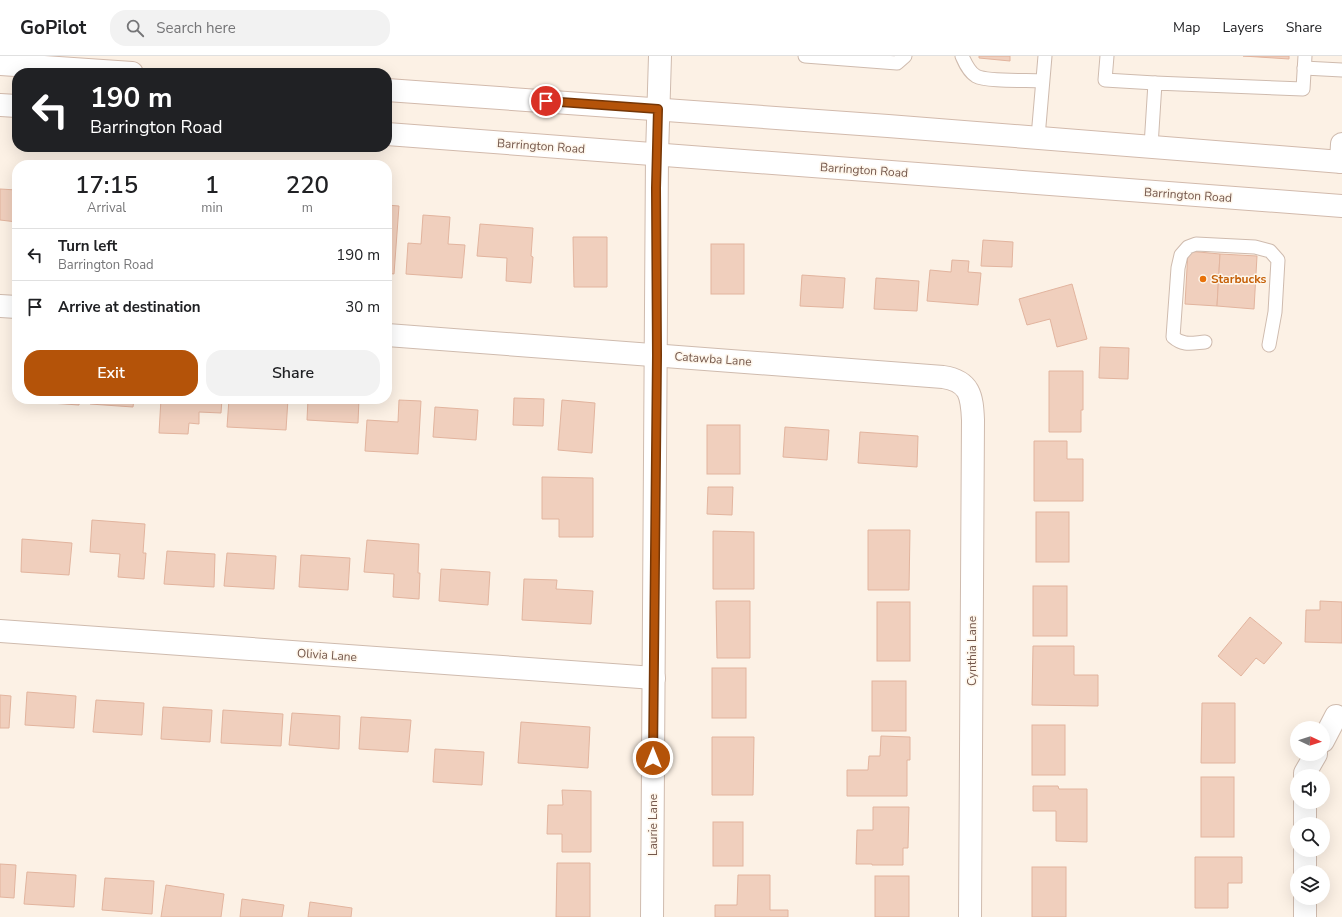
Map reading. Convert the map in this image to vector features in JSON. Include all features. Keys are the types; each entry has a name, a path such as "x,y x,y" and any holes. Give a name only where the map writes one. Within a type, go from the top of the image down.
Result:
{"street":[{"name":"Laurie Lane","path":"652,917 657,355 657,155 660,56"},
{"path":"0,64 61,68"},
{"path":"392,90 1151,146 1342,156"},
{"path":"0,105 12,106"},
{"name":"Barrington Road","path":"392,134 1342,206"},
{"path":"0,306 12,307"},
{"name":"Catawba Lane","path":"392,335 943,377 951,378 965,387"},
{"name":"Cynthia Lane","path":"965,387 971,396 973,420 970,917"},
{"name":"Olivia Lane","path":"0,631 654,678"},
{"path":"1330,728 1336,716"},
{"path":"1305,905 1305,917"}],"lane":[{"path":"13,56 33,66"},
{"path":"805,56 897,63 906,56"},
{"path":"962,56 966,66 976,76 989,79 1042,81"},
{"path":"1038,137 1045,56"},
{"path":"1107,56 1105,80 1155,83 1303,88 1304,62 1342,70"},
{"path":"1151,146 1155,83"},
{"path":"1205,342 1187,344 1172,337 1178,268 1181,255 1188,247 1196,244 1255,247 1270,251 1278,260 1275,312 1269,345"}],"building":[{"path":"979,56 1010,56 1010,61 979,58"},
{"path":"1243,56 1289,56 1289,59"},
{"path":"0,189 12,190 12,221 0,220"},
{"path":"392,205 399,206 394,274 392,274"},
{"path":"423,215 450,217 448,244 465,245 462,278 406,274 408,243 421,244"},
{"path":"480,224 533,228 531,283 506,281 507,258 477,256"},
{"path":"573,237 607,237 607,287 574,287"},
{"path":"983,240 1013,242 1012,267 981,266"},
{"path":"711,244 744,244 744,294 711,294"},
{"name":"Starbucks","path":"1188,251 1220,254 1217,306 1185,304"},
{"path":"1220,254 1257,256 1254,309 1217,306"},
{"path":"952,260 969,261 968,272 981,273 978,305 927,301 930,270 951,272"},
{"path":"802,275 845,278 843,308 800,306"},
{"path":"876,278 919,281 917,311 874,309"},
{"path":"1072,284 1087,339 1057,347 1050,319 1027,325 1019,299"},
{"path":"1100,347 1129,348 1128,379 1099,378"},
{"path":"1049,371 1083,371 1083,410 1081,410 1081,432 1049,432"},
{"path":"514,398 544,399 543,426 513,425"},
{"path":"399,400 421,401 418,454 365,451 367,420 398,422"},
{"path":"562,400 595,403 592,453 558,450"},
{"path":"90,404 133,404 133,407"},
{"path":"161,404 222,404 221,413 199,412 199,424 189,423 188,434 159,433"},
{"path":"229,404 288,404 286,430 227,427"},
{"path":"308,404 359,404 358,423 307,420"},
{"path":"435,407 478,410 476,440 433,437"},
{"path":"707,425 740,425 740,474 707,474"},
{"path":"785,427 829,430 827,460 783,457"},
{"path":"860,432 918,436 917,467 858,463"},
{"path":"1034,441 1067,441 1067,459 1083,459 1083,501 1034,501"},
{"path":"542,477 593,478 593,537 559,537 559,519 542,519"},
{"path":"708,487 733,487 732,515 707,514"},
{"path":"1036,512 1069,512 1069,562 1036,562"},
{"path":"92,520 145,524 143,553 146,553 144,579 118,577 120,554 90,552"},
{"path":"868,530 910,530 909,590 868,590"},
{"path":"713,531 754,532 754,589 713,589"},
{"path":"22,539 72,543 69,575 21,572"},
{"path":"367,540 419,544 419,599 393,597 394,574 364,572"},
{"path":"167,551 215,554 214,587 164,584"},
{"path":"227,553 276,556 274,589 224,586"},
{"path":"301,555 350,558 348,590 299,587"},
{"path":"441,569 490,572 488,605 439,601"},
{"path":"524,579 557,580 556,589 593,591 591,624 522,620"},
{"path":"1033,586 1067,586 1067,636 1033,636"},
{"path":"716,601 750,601 750,658 717,658"},
{"path":"1320,601 1342,602 1342,643 1305,642 1306,610 1320,610"},
{"path":"877,602 910,602 910,661 877,661"},
{"path":"1250,617 1282,643 1264,664 1256,658 1241,676 1218,656"},
{"path":"1033,646 1074,646 1074,675 1098,675 1098,706 1032,705"},
{"path":"712,668 746,668 746,718 712,718"},
{"path":"872,681 906,681 906,731 872,731"},
{"path":"27,692 76,696 74,728 25,725"},
{"path":"0,695 11,696 9,728 0,728"},
{"path":"96,700 144,703 142,735 93,732"},
{"path":"1202,703 1235,703 1235,763 1201,763"},
{"path":"163,707 212,710 210,742 161,739"},
{"path":"223,710 283,714 281,746 221,743"},
{"path":"292,713 340,716 339,749 289,745"},
{"path":"361,717 411,720 408,752 359,749"},
{"path":"521,722 590,727 588,768 518,763"},
{"path":"1032,725 1065,725 1065,775 1032,775"},
{"path":"881,736 910,737 910,760 907,760 907,796 847,796 847,770 868,770 869,756 880,756"},
{"path":"712,737 754,737 753,795 712,795"},
{"path":"435,749 484,752 482,785 433,782"},
{"path":"1201,777 1234,777 1234,837 1201,837"},
{"path":"1033,786 1058,786 1059,789 1087,789 1087,842 1056,841 1056,811 1033,811"},
{"path":"562,790 591,791 591,852 562,852 562,834 547,834 548,805 563,805"},
{"path":"873,807 909,807 908,848 903,848 903,865 856,864 857,830 873,830"},
{"path":"713,822 743,822 743,866 713,866"},
{"path":"1195,857 1242,857 1242,883 1228,883 1228,908 1195,908"},
{"path":"557,863 590,863 590,917 556,917"},
{"path":"0,864 16,865 14,898 0,897"},
{"path":"1032,867 1066,867 1066,917 1032,917"},
{"path":"27,872 76,875 74,907 24,904"},
{"path":"738,875 770,875 770,910 788,910 788,917 715,917 715,905 737,905"},
{"path":"875,876 909,876 909,917 875,917"},
{"path":"105,878 154,881 152,914 102,910"},
{"path":"166,885 224,894 221,917 161,917"},
{"path":"242,899 284,905 282,917 240,917"},
{"path":"310,902 352,908 351,917 308,917"}],"place":[{"name":"Starbucks","path":"1203,279"}],"route":[{"path":"546,101 658,109 656,188 657,355 653,758"}]}
